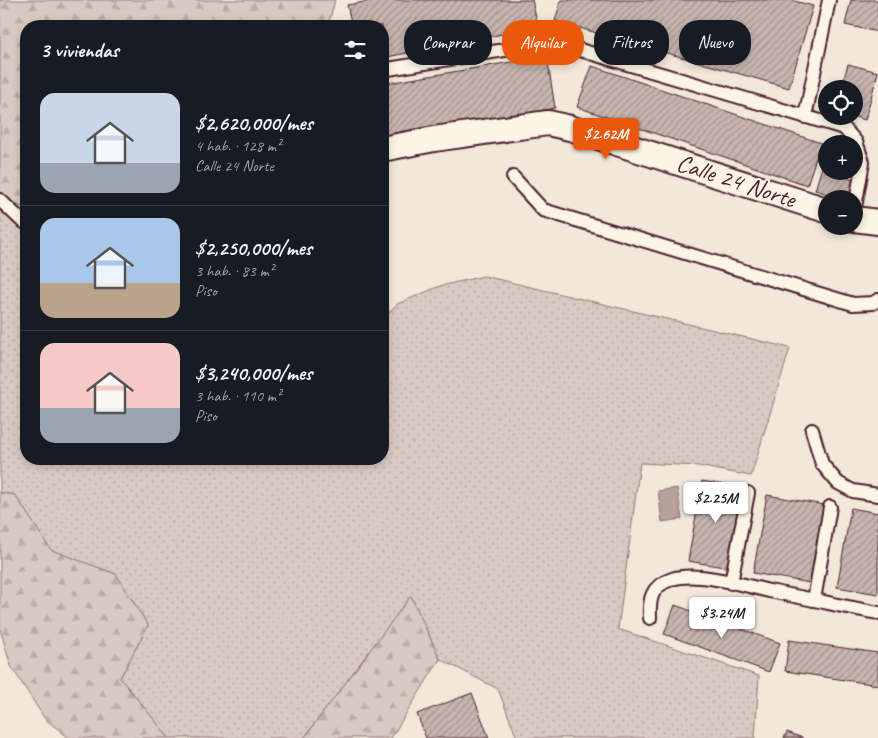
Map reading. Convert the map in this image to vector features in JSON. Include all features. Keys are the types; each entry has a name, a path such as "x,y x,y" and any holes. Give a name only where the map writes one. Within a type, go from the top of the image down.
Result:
{"street":[{"name":"Calle 24 Norte","path":"389,148 434,139 548,123 570,128 818,207"},
{"path":"863,220 878,222"}],"lane":[{"path":"805,117 829,0"},
{"path":"389,69 553,42 844,128 856,142 864,162 859,190"},
{"path":"513,177 543,210 852,304 874,304 878,300"},
{"path":"0,200 20,219"},
{"path":"812,430 822,464 838,483 853,491 878,495"},
{"path":"731,583 748,493"},
{"path":"814,600 830,507"},
{"path":"650,618 649,600 657,588 670,580 686,576 731,583 878,613"}],"green space":[{"path":"0,0 335,0 330,20 20,20 20,206 8,200 0,191"},
{"path":"0,191 8,200 20,206 20,465 389,465 389,313 397,304 440,286 484,276 790,348 751,476 698,466 640,463 618,629 759,676 755,738 517,738 498,689 440,659 411,596 304,738 169,738 120,678 148,625 116,574 51,551 15,495 0,493"},
{"path":"0,493 15,495 51,550 116,574 148,625 120,678 169,738 69,738 45,719 11,666 0,629"},
{"path":"411,596 440,659 391,738 304,738"}],"shaded area":[{"path":"677,488 682,519 662,522 658,491"}],"building":[{"path":"376,0 532,0 536,20 502,20 502,34 492,36 492,20 404,20 404,54 389,57 389,20 351,20 347,5"},
{"path":"561,0 791,0 813,6 789,88 709,65 751,65 751,20 679,20 679,57 669,54 669,20 594,20 594,32 584,29 584,20 555,20"},
{"path":"851,0 878,0 878,32 845,25"},
{"path":"502,64 548,65 555,108 389,138 389,83"},
{"path":"848,64 878,72 865,120 863,119 863,80 844,80"},
{"path":"592,66 818,142 818,152 807,185 577,107"},
{"path":"818,180 856,180 853,190 815,190"},
{"path":"702,481 744,488 730,568 688,561"},
{"path":"767,495 824,505 810,583 753,573"},
{"path":"851,508 878,513 878,594 837,587"},
{"path":"675,605 780,643 769,672 664,634"},
{"path":"789,640 878,653 878,685 785,671"},
{"path":"472,693 489,738 426,738 417,714"},
{"path":"787,732 803,738 784,738"}]}
